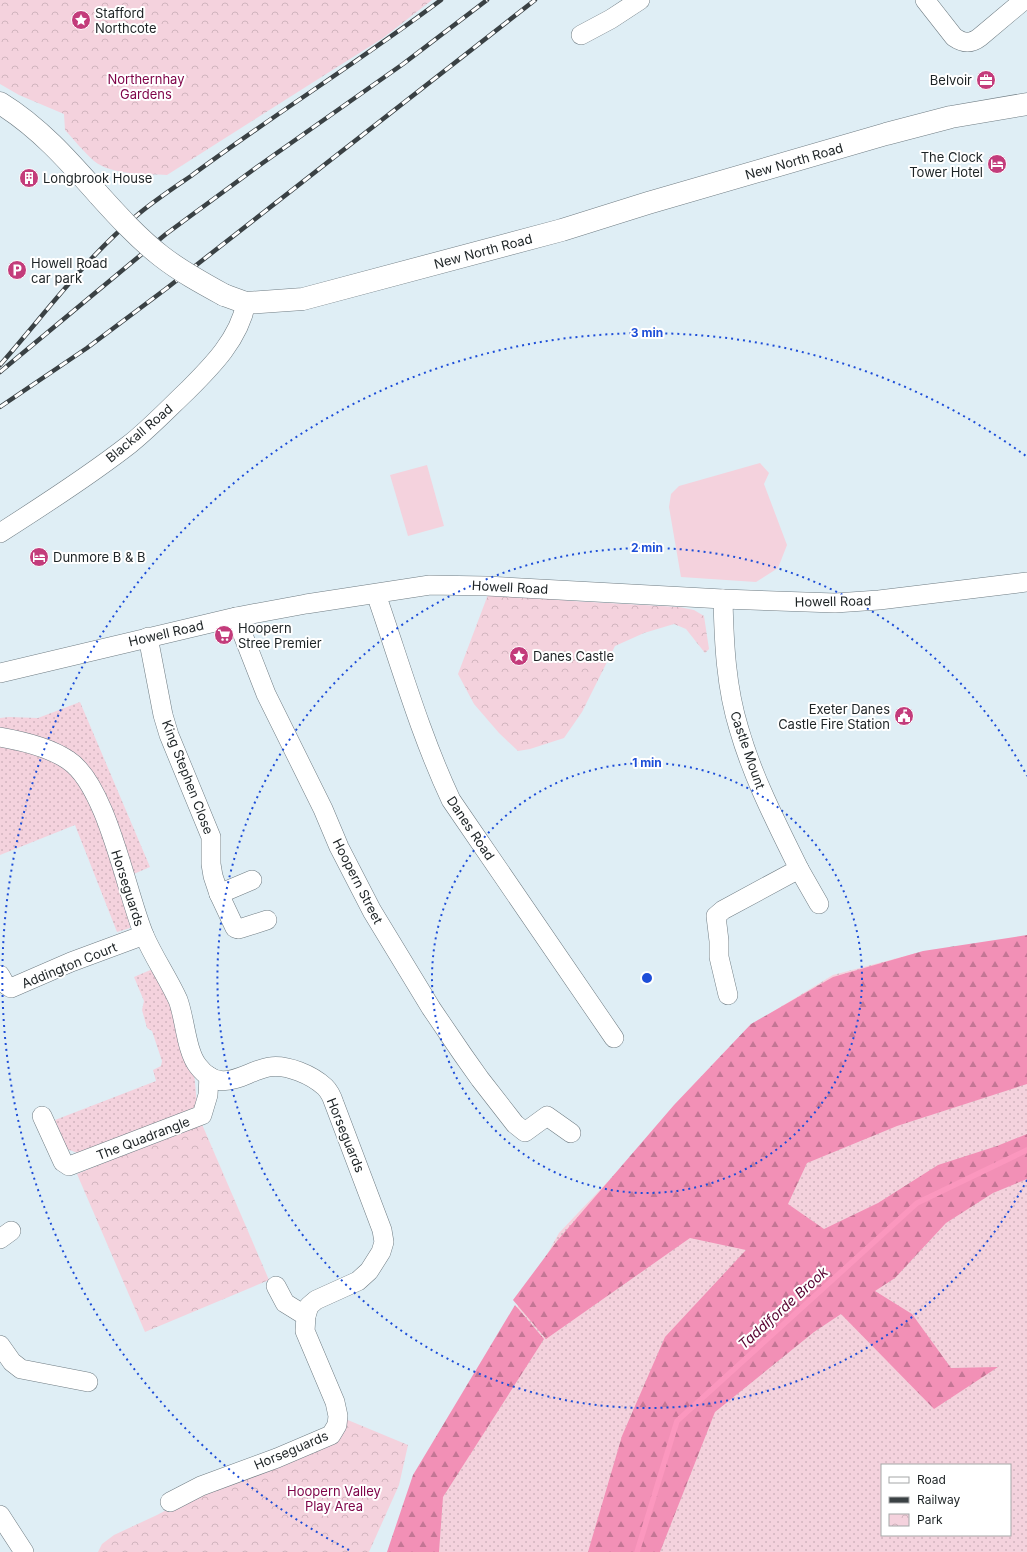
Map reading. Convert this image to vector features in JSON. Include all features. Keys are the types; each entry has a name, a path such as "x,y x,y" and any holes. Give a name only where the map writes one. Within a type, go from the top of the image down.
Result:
{"main road":[{"name":"New North Road","path":"0,103 34,126 67,159 124,222 161,256 196,280 224,295 246,304 303,300 562,230 648,203 886,134 950,117 1027,104"}],"street":[{"path":"581,35 611,19 640,0"},
{"path":"925,0 954,38 960,42 968,44 980,38 1024,0"},
{"name":"Blackall Road","path":"0,533 66,490 125,448 171,407 217,361 244,315 246,304"},
{"name":"Howell Road","path":"0,673 148,637 236,618 306,604 430,585 486,586 723,599 835,603 879,600 1027,582"},
{"name":"Danes Road","path":"376,594 439,774 451,800 614,1038"},
{"name":"Castle Mount","path":"723,599 726,665 730,695 739,729 765,798 799,869 819,904"},
{"name":"Hoopern Street","path":"236,618 266,694 323,809 339,847 372,911 427,1001 480,1079 515,1124 525,1132 547,1116 571,1133"},
{"name":"King Stephen Close","path":"148,637 163,715 169,735 211,837 211,864 219,894 235,928 238,929 267,920"},
{"name":"Horseguards","path":"0,737 44,748 69,760 82,773 101,805 144,935 178,1001 192,1052 198,1066 209,1076 219,1081 229,1081 269,1067 279,1067 292,1070 313,1079 325,1087 332,1098 382,1230 384,1242 382,1252 376,1262 358,1281 316,1300 310,1306 306,1316 305,1331 335,1402 338,1416 337,1425 331,1435 277,1458 201,1486 170,1502"},
{"path":"728,995 718,957 719,941 716,916 723,910 799,869"},
{"path":"219,894 252,880"},
{"name":"Addington Court","path":"0,975 5,984 11,988 71,962 144,935"},
{"name":"The Quadrangle","path":"42,1116 63,1162 68,1166 202,1115 208,1095 209,1076"},
{"path":"276,1286 285,1303 306,1316"},
{"path":"0,1345 12,1362 21,1369 88,1382"},
{"path":"0,1515 24,1552"}],"green space":[{"name":"Northernhay Gardens","path":"0,0 432,0 383,38 167,175 129,173 101,166 79,146 65,130 64,114 19,95 0,84"},
{"path":"760,463 769,473 764,484 787,545 778,568 756,582 681,577 669,507 671,494 679,486"},
{"path":"427,465 444,526 408,536 390,475"},
{"name":"Danes Castle","path":"489,592 573,601 679,607 694,610 704,616 709,649 705,653 686,629 674,624 644,633 615,646 582,712 564,738 530,749 518,751 499,733 474,704 458,674"},
{"path":"80,702 150,867 122,879 135,917 130,928 117,932 75,825 0,855 0,718 38,718"},
{"path":"1027,935 1027,1084 897,1126 807,1163 788,1204 824,1229 878,1203 938,1165 997,1146 1027,1134 1027,1179 993,1193 946,1223 895,1278 875,1291 912,1314 951,1368 998,1367 934,1409 841,1314 814,1332 715,1412 660,1552 588,1552 622,1436 665,1337 746,1250 690,1238 546,1339 513,1300 557,1241 674,1105 751,1024 833,977 923,951"},
{"path":"1027,936 1027,1552 397,1552 443,1440 559,1233 764,1017 833,975 913,954"},
{"path":"155,968 167,992 194,1072 197,1104 189,1115 80,1154 67,1149 55,1120 156,1081 153,1070 161,1066 162,1061 152,1031 147,1028 142,1010 144,1001 134,977"},
{"path":"201,1122 269,1280 145,1332 77,1174"},
{"path":"515,1305 544,1339 443,1497 439,1552 387,1552 413,1475"},
{"name":"Hoopern Valley Play Area","path":"343,1418 408,1445 399,1485 369,1552 98,1552 102,1544 114,1535 157,1515"}],"waterway":[{"name":"Taddiforde Brook","path":"637,1552 677,1421 917,1203 1027,1150"}],"railway":[{"path":"0,365 81,270 116,234 142,211 253,131 379,45 441,0"},
{"path":"0,372 166,234 257,167 403,64 487,0"},
{"path":"0,407 87,348 167,288 535,0"}],"place":[{"name":"Stafford Northcote","path":"81,20"},
{"name":"Belvoir","path":"986,80"},
{"name":"The Clock Tower Hotel","path":"997,164"},
{"name":"Longbrook House","path":"29,178"},
{"name":"Howell Road car park","path":"17,270"},
{"name":"Dunmore B & B","path":"39,557"},
{"name":"Hoopern Stree Premier","path":"224,635"},
{"name":"Danes Castle","path":"519,656"},
{"name":"Exeter Danes Castle Fire Station","path":"904,716"}]}
